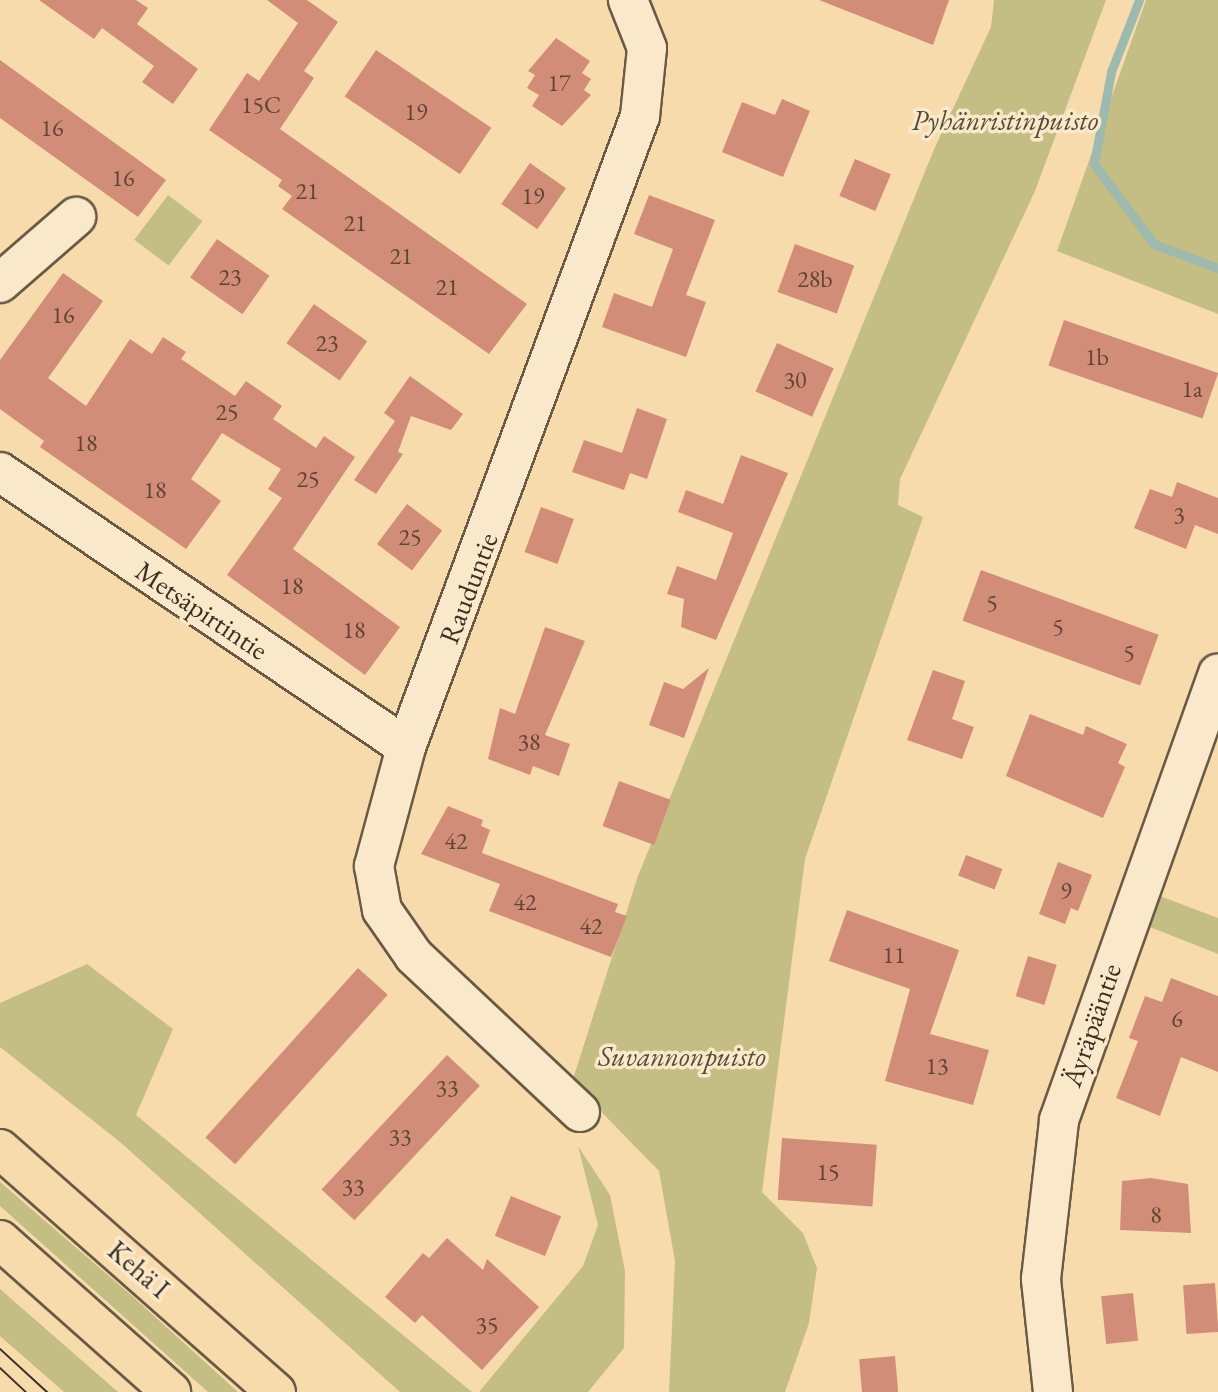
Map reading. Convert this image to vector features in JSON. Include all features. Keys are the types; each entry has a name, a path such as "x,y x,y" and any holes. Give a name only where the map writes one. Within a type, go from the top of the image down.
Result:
{"highway":[{"name":"Kehä I","path":"0,1149 276,1392"},
{"path":"0,1240 171,1392"}],"street":[{"name":"Rauduntie","path":"580,1112 414,956 382,910 376,844 406,747 640,116 647,48 628,0"},
{"path":"0,283 76,217"},
{"name":"Metsäpirtintie","path":"0,472 406,747"},
{"name":"Äyräpääntie","path":"1053,1392 1041,1279 1059,1120 1218,673"}],"green space":[{"name":"Suvannonpuisto","path":"994,0 1106,0 1035,191 900,479 898,505 923,517 805,859 762,1192 803,1233 817,1268 809,1323 785,1392 669,1392 675,1261 659,1171 572,1082 638,876 935,147 991,27"},
{"path":"1146,0 1218,0 1218,314 1057,251"},
{"path":"168,195 202,221 169,266 134,240"},
{"path":"1149,892 1218,918 1218,954 1137,922"},
{"path":"87,964 173,1029 136,1115 472,1392 400,1392 120,1142 0,1047 0,1003"},
{"path":"578,1146 610,1195 625,1271 624,1348 588,1392 479,1392 583,1266 598,1225"},
{"path":"0,1182 238,1392 208,1392 0,1206"},
{"path":"0,1289 118,1392 64,1392 0,1336"}],"building":[{"path":"39,0 136,0 148,8 137,24 198,69 173,104 142,82 154,66 102,28 94,39"},
{"path":"267,0 307,0 338,22 304,71 314,78 280,129 527,304 489,354 282,209 292,196 278,186 282,180 209,130 247,73 259,81 298,23"},
{"path":"819,0 949,0 933,45"},
{"path":"556,38 590,61 582,73 591,79 584,90 591,95 562,126 532,106 539,95 527,88 535,75 528,71"},
{"path":"376,50 491,128 460,174 345,96"},
{"path":"0,60 166,180 138,217 0,118"},
{"path":"782,99 810,111 783,177 722,152 742,102 775,115"},
{"path":"855,159 891,174 875,211 839,196"},
{"path":"530,163 566,188 537,229 501,204"},
{"path":"649,195 715,220 686,295 706,302 686,357 602,327 614,293 652,307 673,249 634,234"},
{"path":"217,239 269,276 242,314 190,278"},
{"path":"795,244 854,266 837,313 778,292"},
{"path":"63,273 103,301 48,378 86,406 130,339 152,354 163,337 186,352 181,359 235,396 246,381 282,406 273,419 316,448 324,436 355,457 293,549 400,627 365,675 227,575 282,498 268,489 281,469 222,433 191,479 221,501 186,549 40,447 44,441 0,409 0,360"},
{"path":"314,304 367,341 340,381 286,343"},
{"path":"1064,320 1218,373 1202,418 1048,365"},
{"path":"777,343 834,368 812,417 755,391"},
{"path":"410,376 463,414 451,430 411,416 398,452 403,454 376,494 354,480 395,421 384,413"},
{"path":"637,408 667,419 647,479 630,473 624,490 572,472 584,440 622,453"},
{"path":"741,455 788,473 716,640 681,627 684,599 667,594 677,566 716,580 733,533 678,512 686,490 723,504"},
{"path":"1177,482 1218,498 1218,534 1195,525 1186,549 1134,528 1150,489 1172,497"},
{"path":"407,504 442,530 412,570 377,544"},
{"path":"541,507 574,519 557,564 525,552"},
{"path":"981,570 1159,635 1140,685 963,621"},
{"path":"545,627 585,641 545,735 570,744 559,776 533,766 530,775 488,759 500,708 515,714"},
{"path":"709,668 684,738 649,725 664,682 683,689"},
{"path":"933,670 965,681 952,719 974,727 962,759 907,740"},
{"path":"1030,714 1083,735 1086,726 1127,744 1118,763 1125,767 1103,818 1006,776"},
{"path":"619,781 671,800 654,845 603,826"},
{"path":"448,806 483,820 481,826 490,830 482,853 618,904 615,912 627,916 611,957 489,911 500,884 421,854"},
{"path":"966,855 1002,869 995,890 958,876"},
{"path":"1058,862 1092,875 1078,911 1071,908 1065,924 1039,914"},
{"path":"847,910 959,950 930,1034 989,1050 973,1105 885,1081 910,989 829,961"},
{"path":"1028,956 1057,965 1044,1005 1016,996"},
{"path":"358,968 388,995 235,1164 205,1137"},
{"path":"1171,978 1218,996 1218,1072 1181,1057 1160,1116 1116,1098 1138,1041 1129,1038 1145,996 1162,1002"},
{"path":"447,1055 480,1086 354,1220 322,1190"},
{"path":"782,1138 877,1145 872,1206 778,1200"},
{"path":"1151,1178 1188,1184 1191,1233 1120,1230 1122,1181"},
{"path":"511,1196 561,1216 545,1256 495,1236"},
{"path":"447,1238 483,1270 487,1259 539,1307 482,1370 422,1315 415,1323 385,1297 423,1253 429,1258"},
{"path":"1215,1283 1218,1332 1186,1334 1183,1285"},
{"path":"1133,1293 1138,1341 1106,1344 1101,1296"},
{"path":"895,1356 898,1392 862,1392 859,1359"}],"waterway":[{"path":"1139,0 1111,72 1094,164 1154,244 1218,268"}],"tram line":[{"path":"0,1349 47,1392"},
{"path":"0,1368 26,1392"}],"park label":[{"name":"Pyhänristinpuisto","path":"1005,120"}]}
